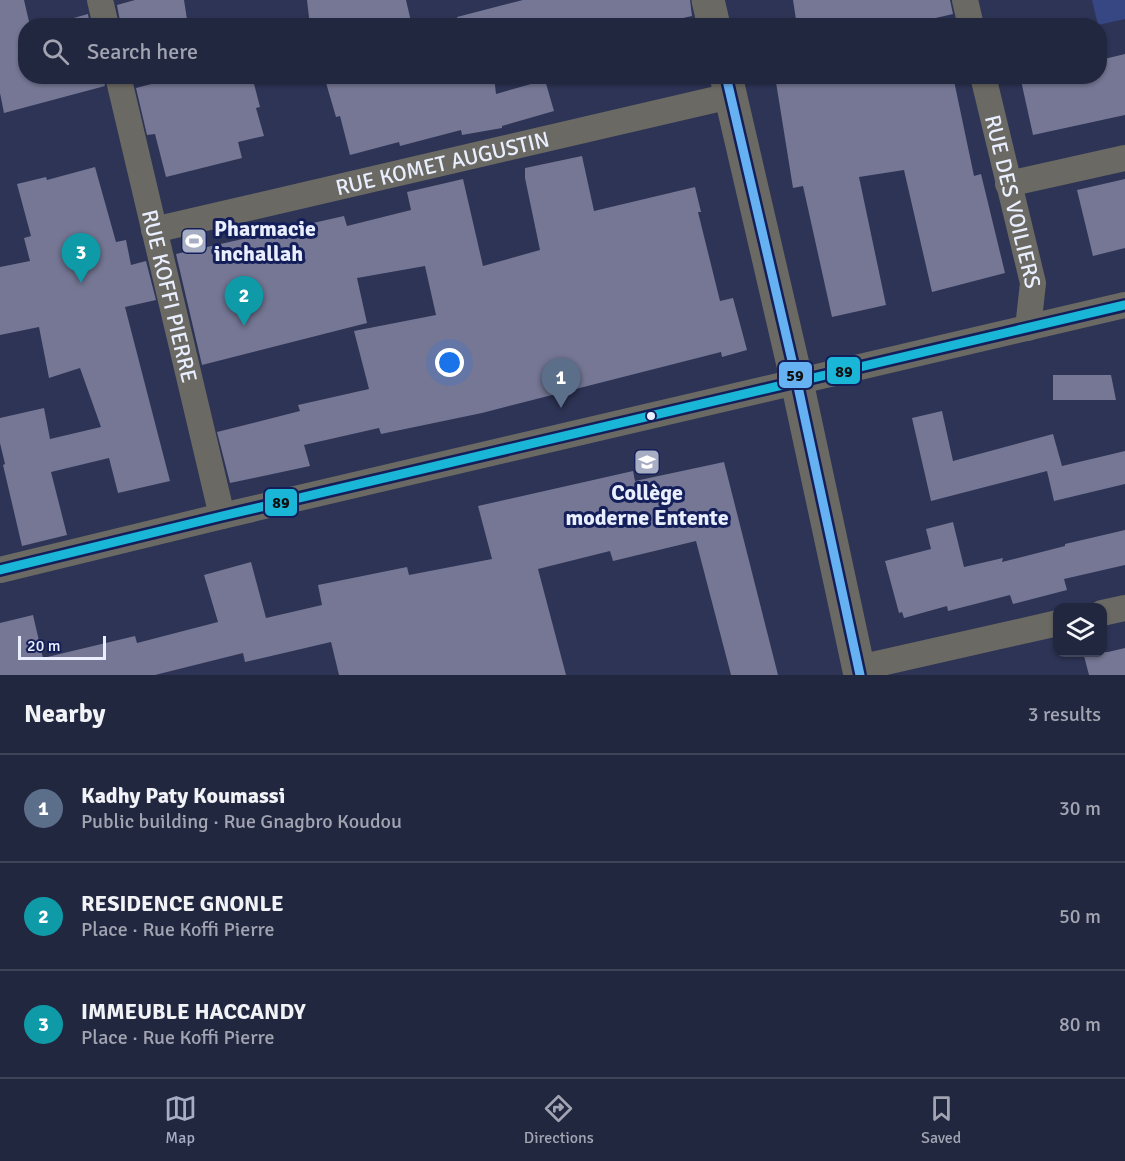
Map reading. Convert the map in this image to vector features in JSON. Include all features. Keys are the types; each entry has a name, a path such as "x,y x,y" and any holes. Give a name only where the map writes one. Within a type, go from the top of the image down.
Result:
{"street":[{"path":"100,0 104,18"},
{"path":"708,0 712,18"},
{"path":"965,0 969,18"},
{"name":"RUE KOFFI PIERRE","path":"120,84 222,516"},
{"name":"RUE DES VOILIERS","path":"985,84 1033,283 1028,328"},
{"path":"728,86 797,382 859,672 1053,624"},
{"name":"RUE KOMET AUGUSTIN","path":"154,230 728,86"},
{"path":"1008,184 1125,158"},
{"path":"0,570 1125,305"},
{"path":"1107,612 1125,608"}],"shaded area":[{"path":"1092,0 1125,0 1125,19 1107,23 1107,18 1096,18"}],"building":[{"path":"0,0 24,0 28,18 18,18 18,84 105,84 105,86 4,113 0,93"},
{"path":"135,0 184,0 187,18 119,18 117,5"},
{"path":"307,0 406,0 410,18 309,18"},
{"path":"523,0 690,0 692,16 683,18 457,17"},
{"path":"793,0 950,0 953,14 936,18 796,18"},
{"path":"88,14 89,18 74,18"},
{"path":"1125,54 1125,115 1033,135 1022,84 1107,84 1107,58"},
{"path":"151,84 254,84 260,107 256,108 264,136 238,142 242,158 166,177 155,134 147,135 136,88"},
{"path":"326,84 495,84 496,94 531,84 546,84 554,111 502,126 502,128 462,135 461,130 400,146 399,142 350,155 340,116 336,117"},
{"path":"776,84 955,84 974,176 981,174 1005,273 932,292 904,170 859,177 886,305 832,317 803,186 793,188"},
{"path":"582,156 594,211 695,187 701,212 698,212 720,301 733,298 747,350 722,357 721,352 482,413 381,434 379,428 304,445 310,466 230,483 217,432 300,411 298,405 369,389 354,331 436,315 425,266 357,278 367,323 202,365 176,254 344,216 347,226 411,210 407,192 463,179 483,266 540,250 525,168"},
{"path":"95,167 116,242 126,240 131,265 146,261 156,300 125,307 170,481 118,493 109,458 51,472 67,535 22,546 3,465 5,464 0,443 0,418 44,408 50,439 101,427 80,368 49,378 39,327 0,335 0,267 30,261 24,238 31,236 17,184 46,177 47,180"},
{"path":"1125,179 1125,248 1093,256 1077,190"},
{"path":"1053,375 1111,375 1116,400 1053,400"},
{"path":"942,411 953,461 1053,434 1062,466 1125,451 1125,484 1054,501 1047,471 931,501 912,418"},
{"path":"724,462 778,675 731,675 696,541 613,561 610,551 538,569 566,675 339,675 331,642 245,662 243,653 155,675 0,675 0,623 33,615 43,658 135,636 137,643 218,622 204,575 251,562 266,618 322,605 318,585 407,567 409,575 492,559 478,506 633,471 635,481"},
{"path":"953,522 964,567 1003,558 1002,562 1125,530 1125,565 1064,579 1067,590 1013,604 1010,595 948,611 947,606 904,618 902,612 899,613 885,561 931,549 926,529"},
{"path":"1125,648 1125,675 1089,675 1084,657 1107,657 1108,652"}],"transit line":[{"name":"59","path":"728,84 797,382 860,675"},
{"name":"89","path":"0,570 1125,305"}],"place":[{"name":"Pharmacie inchallah","path":"194,241"},
{"name":"IMMEUBLE HACCANDY","path":"81,283"},
{"name":"RESIDENCE GNONLE","path":"244,326"},
{"name":"Kadhy Paty Koumassi","path":"561,408"},
{"name":"Collège moderne Entente","path":"647,462"}]}
